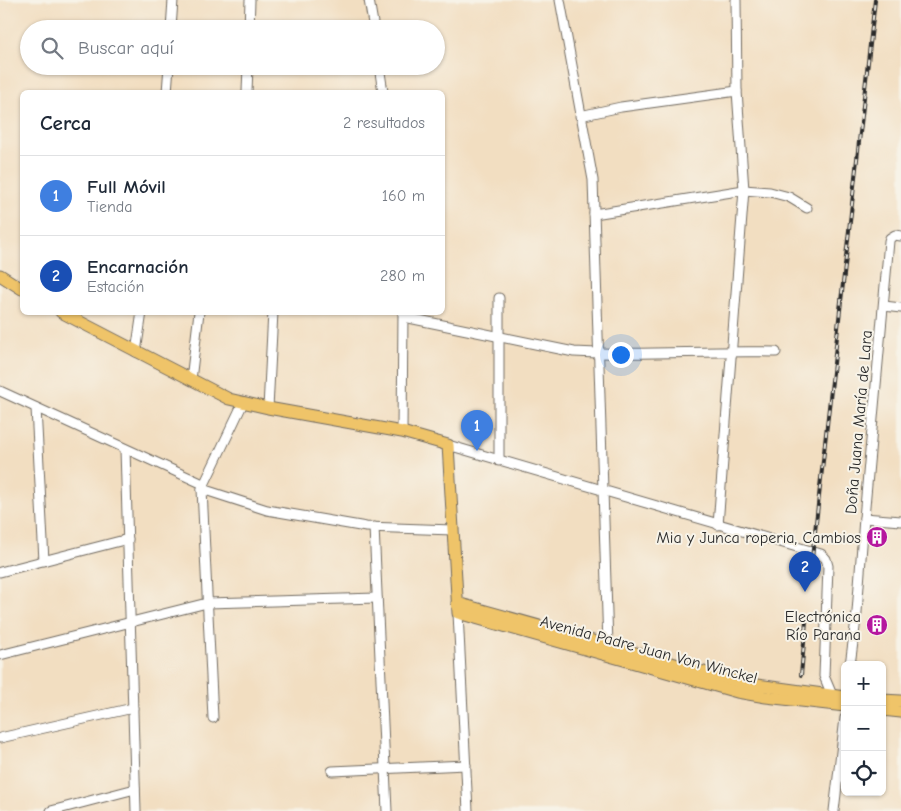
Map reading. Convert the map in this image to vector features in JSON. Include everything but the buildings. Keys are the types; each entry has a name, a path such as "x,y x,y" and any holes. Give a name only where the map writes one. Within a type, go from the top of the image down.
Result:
{"main road":[{"path":"0,275 20,288"},
{"path":"67,315 191,380 243,403 402,432 448,445 458,608"},
{"name":"Avenida Padre Juan Von Winckel","path":"458,608 608,645 743,683 841,696"},
{"name":"Avenida Padre Juan Von Winckel","path":"458,608 729,690 766,697 841,706"},
{"path":"886,700 901,701"},
{"path":"886,710 901,712"}],"street":[{"path":"172,20 173,0"},
{"path":"249,20 250,0"},
{"path":"369,0 372,20"},
{"path":"560,0 580,116 594,180 608,645"},
{"path":"718,525 744,190 737,91 736,0"},
{"path":"167,90 168,75"},
{"path":"247,90 248,75"},
{"path":"381,75 384,90"},
{"path":"580,116 621,107 737,91"},
{"path":"594,214 744,190 770,192 789,197 807,208"},
{"name":"Doña Juana María de Lara","path":"851,661 857,612 889,241 895,235 901,236"},
{"path":"499,298 499,461"},
{"path":"884,306 901,308"},
{"path":"136,352 142,315"},
{"path":"191,380 199,315"},
{"path":"268,408 273,315"},
{"path":"402,432 403,315 574,352 776,352"},
{"path":"0,392 203,484 213,718"},
{"path":"202,489 243,403"},
{"path":"36,408 44,561"},
{"path":"448,445 817,553 826,559 828,566 824,676 832,695"},
{"path":"125,448 136,811"},
{"path":"202,489 267,510 374,527 453,530"},
{"path":"864,518 901,521"},
{"path":"374,527 387,811"},
{"path":"0,572 128,539"},
{"path":"0,655 207,603 377,598"},
{"path":"458,608 468,811"},
{"path":"0,738 133,708"},
{"path":"834,811 841,751"},
{"path":"332,771 466,765"},
{"path":"52,811 135,789"}],"railway":[{"path":"811,567 875,0"},
{"path":"801,675 806,621"}],"place":[{"name":"Full Móvil","path":"477,451"},
{"name":"Mia y Junca roperia, Cambios","path":"877,537"},
{"name":"Encarnación","path":"805,592"},
{"name":"Electrónica Río Parana","path":"877,625"}]}
